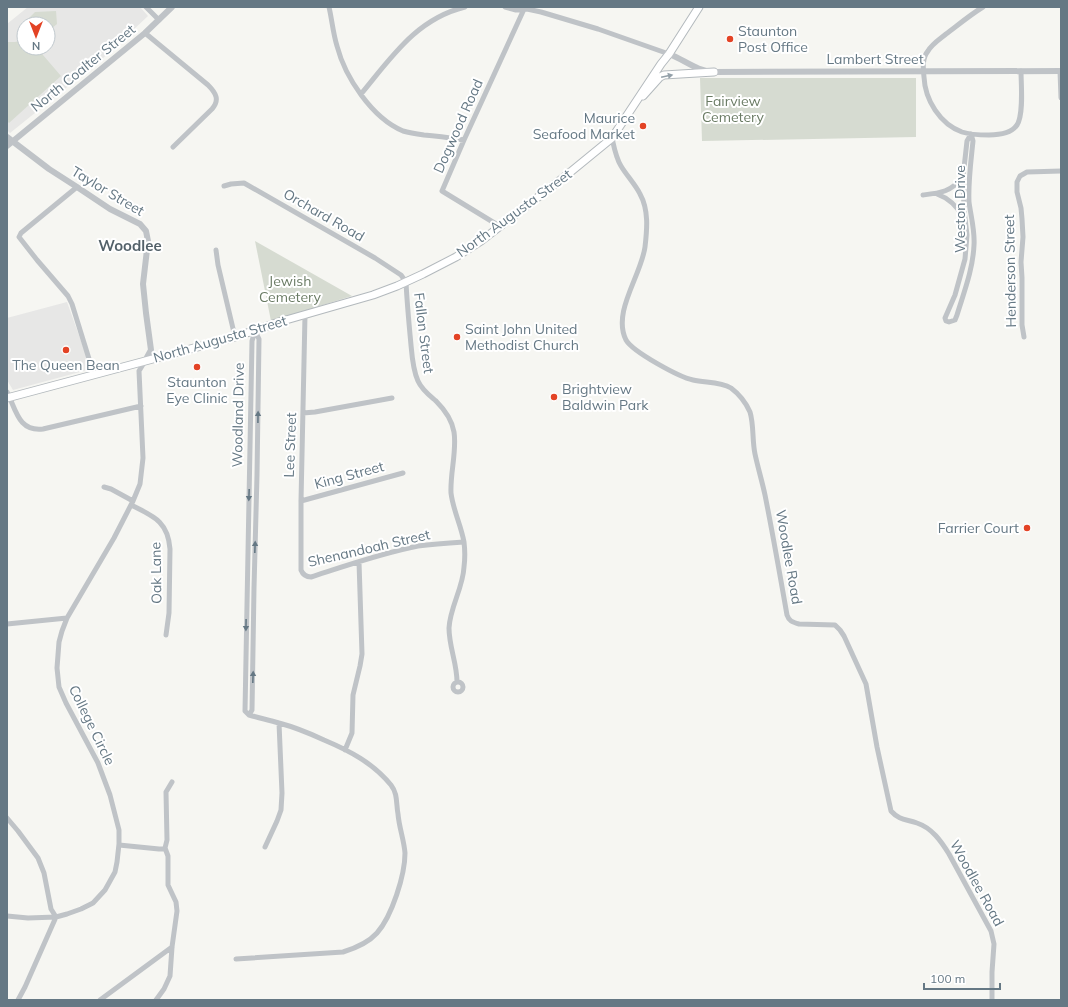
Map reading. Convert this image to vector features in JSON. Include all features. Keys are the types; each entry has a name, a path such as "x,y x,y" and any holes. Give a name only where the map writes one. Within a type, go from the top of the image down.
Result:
{"main road":[{"name":"North Augusta Street","path":"8,396 94,375 235,337 278,322 373,295 423,274 462,253 501,227 584,162 612,138 699,7"},
{"path":"630,111 660,77 664,75 714,72"}],"street":[{"path":"146,7 159,20"},
{"name":"North Coalter Street","path":"7,146 146,33 172,7"},
{"path":"329,7 339,53 350,77 367,102 382,118 403,131 410,133 464,140"},
{"path":"361,94 397,50 413,34 437,18 465,7"},
{"path":"505,7 516,10 524,8 539,11 669,54"},
{"path":"983,7 945,35 928,50 924,61 923,71 928,98 936,112 951,126 971,134 1007,133 1016,126 1021,115 1021,70"},
{"name":"Dogwood Road","path":"501,227 442,191 524,8"},
{"path":"146,33 208,85 213,90 216,97 216,104 212,109 173,147"},
{"name":"Lambert Street","path":"669,54 696,68 708,72 1061,70"},
{"path":"1061,70 1061,98"},
{"name":"Weston Drive","path":"971,134 973,141 969,202 973,223 973,255 970,272 957,315 955,320 949,322 946,321 946,316 955,295 966,258 967,240 963,177 967,141 971,134"},
{"name":"Taylor Street","path":"7,137 49,169 110,209 137,222 147,233 148,241 143,284 151,350 145,361"},
{"name":"Woodlee Road","path":"612,138 616,155 621,166 640,194 644,204 646,216 644,253 624,311 622,326 624,335 633,348 674,373 692,380 728,387 747,405 751,415 755,454 765,493 788,619 799,624 835,625 844,636 866,684 877,747 891,811 898,818 922,825 941,842 992,931 994,944 992,1000"},
{"name":"Henderson Street","path":"1024,337 1022,325 1021,262 1023,237 1017,182 1020,176 1026,172 1061,171"},
{"path":"923,195 944,192 958,183 963,177 970,177"},
{"name":"Orchard Road","path":"224,186 244,183 375,258 401,275 406,282"},
{"path":"77,187 21,233 20,238 68,296 72,304 94,375"},
{"path":"936,193 944,196 952,203 965,221"},
{"path":"216,250 218,266 235,337"},
{"name":"Fallon Street","path":"406,282 412,352 416,376 422,389 444,411 451,424 454,438 451,483 452,496 464,542 465,561 464,575 452,612 450,627 450,640 456,663 457,682"},
{"name":"Lee Street","path":"304,575 302,570 301,501 305,315"},
{"name":"Woodland Drive","path":"236,959 343,952 356,948 377,932 386,920 400,882 405,855 395,791 392,786 363,759 303,731 249,715 245,711 252,341 255,331"},
{"name":"College Circle","path":"7,916 28,918 56,917 81,909 93,903 102,894 116,868 119,845 118,830 110,795 100,768 59,687 57,668 62,631 67,618 114,538 140,484 143,463 139,371 145,361"},
{"path":"8,396 20,420 28,426 36,429 43,429 141,406"},
{"path":"303,413 392,398"},
{"name":"King Street","path":"301,501 403,473"},
{"name":"Oak Lane","path":"104,487 111,489 153,516 166,530 169,538 170,549 169,613 166,635"},
{"name":"Shenandoah Street","path":"304,575 311,577 419,546 464,542"},
{"path":"346,750 352,732 353,694 362,654 359,562"},
{"path":"7,624 67,618"},
{"path":"265,847 281,810 282,793 279,723"},
{"path":"156,1000 164,989 170,976 176,906 176,902 168,885 168,856 165,848 167,840 166,792 172,782"},
{"path":"7,818 38,858 44,873 51,909 56,917 18,1000"},
{"path":"119,845 159,849 165,848"},
{"path":"100,1000 172,947"}],"shaded area":[{"path":"28,7 140,7 148,16 102,59 10,133 7,130 7,24 16,17 16,56 56,56 56,16 17,16"},
{"path":"67,302 91,369 13,390 7,380 7,318"}],"green space":[{"path":"56,11 57,24 56,25 56,16 31,16 35,12"},
{"path":"7,42 15,42 16,56 44,56 61,76 9,123 7,121"},
{"name":"Fairview Cemetery","path":"700,78 916,78 916,137 702,141"},
{"name":"Jewish Cemetery","path":"255,241 352,296 271,321"}],"place":[{"name":"Staunton Post Office","path":"730,39"},
{"name":"Maurice Seafood Market","path":"643,126"},
{"name":"Saint John United Methodist Church","path":"457,337"},
{"name":"The Queen Bean","path":"66,350"},
{"name":"Staunton Eye Clinic","path":"197,367"},
{"name":"Brightview Baldwin Park","path":"554,397"},
{"name":"Farrier Court","path":"1027,528"}],"district":[{"name":"Woodlee","path":"130,245"}]}
